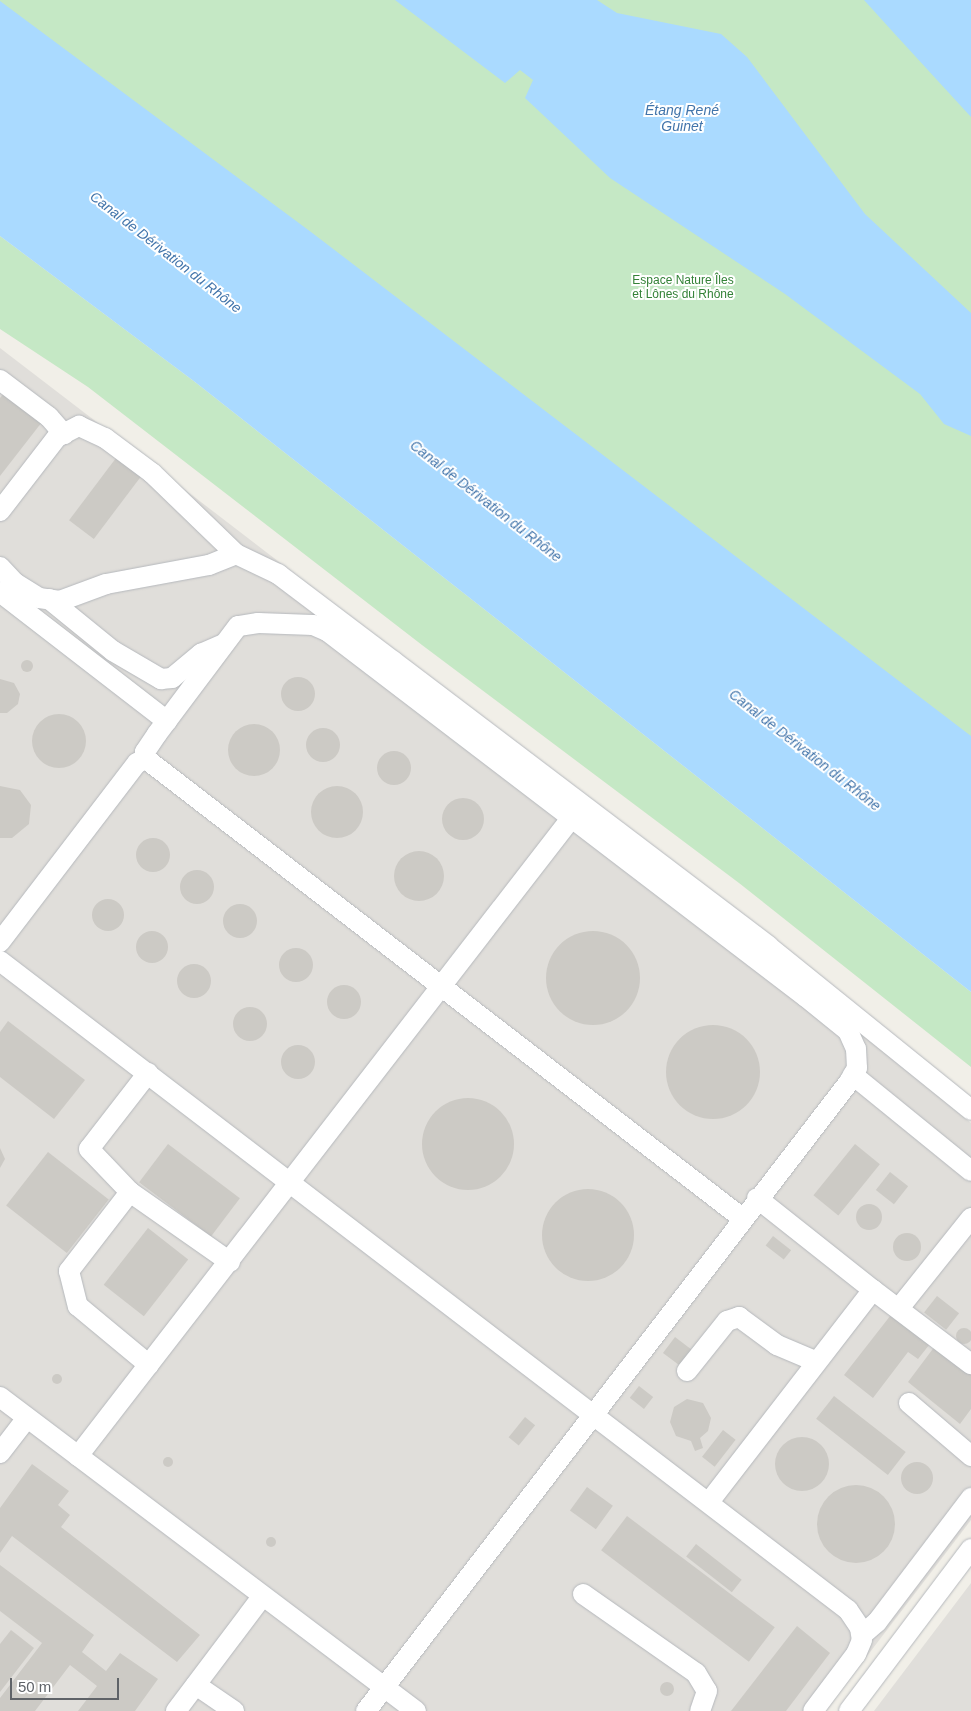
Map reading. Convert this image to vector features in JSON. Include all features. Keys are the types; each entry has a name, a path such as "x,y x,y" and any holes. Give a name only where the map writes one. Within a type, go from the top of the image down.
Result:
{"street":[{"path":"0,380 64,434"},
{"path":"0,511 57,437 79,426 105,438 152,473 236,554 278,574 768,946 971,1110"},
{"path":"49,599 60,601 106,584 210,565 236,554"},
{"path":"0,567 15,582 49,599 141,670 161,678 172,678 201,654 221,645"},
{"path":"0,592 167,721"},
{"path":"32,617 95,635"},
{"path":"366,1711 591,1414 853,1075 856,1049 848,1031 572,817 327,631 312,625 247,623 238,626 221,645 145,752 146,759 742,1218"},
{"path":"0,942 132,770 146,759"},
{"path":"78,1456 291,1184 572,817"},
{"path":"0,961 848,1610 862,1636"},
{"path":"148,1073 89,1148 130,1192 230,1262"},
{"path":"853,1075 971,1171"},
{"path":"130,1192 69,1270 78,1306 149,1366"},
{"path":"757,1198 873,1290 900,1307 971,1364"},
{"path":"900,1307 971,1218"},
{"path":"709,1502 873,1290"},
{"path":"687,1371 727,1321 739,1317 777,1345 817,1362"},
{"path":"0,1397 262,1597 416,1711"},
{"path":"909,1403 971,1456"},
{"path":"0,1453 27,1418"},
{"path":"813,1711 856,1654 862,1636 877,1622 971,1498"},
{"path":"849,1711 971,1549"},
{"path":"583,1594 696,1674 707,1690 700,1711"},
{"path":"176,1711 262,1597"},
{"path":"196,1685 234,1711"}],"shaded area":[{"path":"0,348 398,653 971,1123 971,1520 825,1711 0,1711"},
{"path":"971,1583 971,1711 874,1711"}],"green space":[{"name":"Espace Nature Îles et Lônes du Rhône","path":"0,0 971,0 971,873 0,125"},
{"path":"0,236 195,382 971,992 971,1067 739,883 422,645 88,387 0,329"}],"water":[{"name":"Étang René Guinet","path":"395,0 597,0 617,13 721,34 747,57 865,214 971,313 971,436 944,424 920,394 785,294 610,178 525,98 533,80 520,70 505,83"},
{"path":"864,0 971,0 971,117 893,32"},
{"name":"Canal de Dérivation du Rhône","path":"0,1 311,232 971,736 971,992 195,382 0,236"}],"building":[{"path":"4,393 42,422 0,476 0,398"},
{"path":"116,458 141,477 94,539 69,520"},
{"path":"25,660 29,660 33,666 29,672 25,672 21,668 21,664"},
{"path":"298,677 305,678 310,682 314,687 314,701 310,706 305,710 298,711 291,710 286,706 282,701 281,694 282,687 286,682 291,678"},
{"path":"0,679 14,683 20,694 18,704 7,713 0,713"},
{"path":"59,714 69,716 78,722 84,731 86,741 84,751 78,760 69,766 59,768 49,766 40,760 34,751 32,741 34,731 40,722 49,716"},
{"path":"254,724 264,726 272,732 278,740 280,750 278,760 272,768 264,774 254,776 244,774 236,768 230,760 228,750 230,740 236,732 244,726"},
{"path":"323,728 330,729 335,733 339,738 339,752 335,757 330,761 323,762 316,761 311,757 307,752 306,745 307,738 311,733 316,729"},
{"path":"394,751 401,752 406,756 410,761 410,775 406,780 401,784 394,785 387,784 382,780 378,775 377,768 378,761 382,756 387,752"},
{"path":"0,786 20,790 31,805 29,824 12,838 0,838"},
{"path":"337,786 347,788 355,794 361,802 363,812 361,822 355,830 347,836 337,838 327,836 319,830 313,822 311,812 313,802 319,794 327,788"},
{"path":"463,798 478,804 484,819 478,834 463,840 448,834 442,819 448,804"},
{"path":"153,838 165,843 170,855 165,867 153,872 141,867 136,855 141,843"},
{"path":"424,851 437,858 443,866 443,886 437,894 429,900 414,901 401,894 395,886 394,871 401,858 409,852"},
{"path":"197,870 209,875 214,887 209,899 197,904 185,899 180,887 185,875"},
{"path":"108,899 120,903 124,915 120,927 108,931 96,927 92,915 96,903"},
{"path":"240,904 252,909 257,921 252,933 240,938 228,933 223,921 228,909"},
{"path":"152,931 164,935 168,947 164,959 152,963 140,959 136,947 140,935"},
{"path":"593,931 611,935 626,945 636,960 640,978 636,996 626,1011 611,1021 593,1025 575,1021 560,1011 550,996 546,978 550,960 560,945 575,935"},
{"path":"296,948 303,949 308,953 312,958 312,972 308,977 303,981 296,982 289,981 284,977 280,972 279,965 280,958 284,953 289,949"},
{"path":"194,964 206,969 211,981 206,993 194,998 182,993 177,981 182,969"},
{"path":"344,985 351,986 356,990 360,995 360,1009 356,1014 351,1018 344,1019 337,1018 332,1014 328,1009 327,1002 328,995 332,990 337,986"},
{"path":"250,1007 262,1012 267,1024 262,1036 250,1041 238,1036 233,1024 238,1012"},
{"path":"8,1021 85,1080 54,1119 0,1077 0,1032"},
{"path":"713,1025 731,1029 746,1039 756,1054 760,1072 756,1090 746,1105 731,1115 713,1119 695,1115 680,1105 670,1090 666,1072 670,1054 680,1039 695,1029"},
{"path":"298,1045 310,1050 315,1062 310,1074 298,1079 286,1074 281,1062 286,1050"},
{"path":"468,1098 486,1101 501,1111 511,1126 514,1144 511,1162 501,1177 486,1187 468,1190 450,1187 435,1177 425,1162 422,1144 425,1126 435,1111 450,1101"},
{"path":"168,1144 240,1198 211,1236 139,1182"},
{"path":"855,1144 880,1164 838,1215 813,1195"},
{"path":"0,1148 5,1159 0,1168"},
{"path":"48,1152 109,1199 67,1253 6,1206"},
{"path":"890,1172 908,1186 894,1204 876,1190"},
{"path":"588,1189 606,1193 620,1203 630,1217 634,1235 630,1253 620,1267 606,1277 588,1281 570,1277 556,1267 546,1253 542,1235 546,1217 556,1203 570,1193"},
{"path":"869,1204 878,1208 882,1217 878,1226 869,1230 860,1226 856,1217 860,1208"},
{"path":"148,1228 188,1259 144,1316 104,1285"},
{"path":"907,1233 917,1237 921,1247 917,1257 907,1261 897,1257 893,1247 897,1237"},
{"path":"773,1236 791,1250 784,1260 766,1245"},
{"path":"937,1296 959,1313 946,1330 924,1313"},
{"path":"894,1311 933,1340 918,1359 908,1352 873,1398 844,1375"},
{"path":"961,1328 967,1328 972,1333 970,1342 961,1344 956,1339 956,1333"},
{"path":"675,1337 692,1350 680,1366 663,1353"},
{"path":"935,1346 971,1374 971,1409 960,1424 908,1382"},
{"path":"57,1374 62,1379 57,1384 52,1379"},
{"path":"639,1386 653,1397 644,1409 630,1398"},
{"path":"834,1396 906,1452 888,1475 816,1419"},
{"path":"687,1399 703,1403 711,1418 708,1431 700,1438 703,1448 695,1451 691,1441 676,1436 670,1422 674,1407"},
{"path":"525,1417 535,1425 519,1445 509,1437"},
{"path":"723,1430 736,1440 715,1467 702,1457"},
{"path":"802,1437 812,1439 821,1445 827,1454 829,1464 827,1474 821,1483 812,1489 802,1491 792,1489 783,1483 777,1474 775,1464 777,1454 783,1445 792,1439"},
{"path":"166,1457 170,1457 173,1462 172,1466 166,1467 163,1464 163,1460"},
{"path":"917,1462 923,1463 928,1467 932,1472 932,1484 928,1489 923,1493 917,1494 911,1493 906,1489 902,1484 901,1478 902,1472 906,1467 911,1463"},
{"path":"32,1464 69,1491 58,1505 70,1515 61,1527 200,1635 177,1662 12,1536 0,1553 0,1508"},
{"path":"848,1485 864,1485 878,1491 889,1502 895,1516 895,1532 889,1546 878,1557 864,1563 848,1563 834,1557 823,1546 817,1532 817,1516 823,1502 834,1491"},
{"path":"587,1487 613,1506 596,1529 570,1510"},
{"path":"627,1516 775,1627 749,1662 601,1550"},
{"path":"269,1537 273,1537 276,1542 275,1546 269,1547 266,1544 266,1540"},
{"path":"696,1544 742,1580 732,1592 686,1557"},
{"path":"0,1565 94,1635 82,1652 106,1671 120,1653 158,1679 135,1711 78,1711 97,1686 70,1665 35,1711 0,1711 0,1698 42,1643 0,1611"},
{"path":"797,1626 830,1653 786,1711 731,1711"},
{"path":"11,1630 34,1648 0,1692 0,1644"},
{"path":"664,1682 670,1682 674,1689 670,1696 664,1696 660,1692 660,1686"}]}
